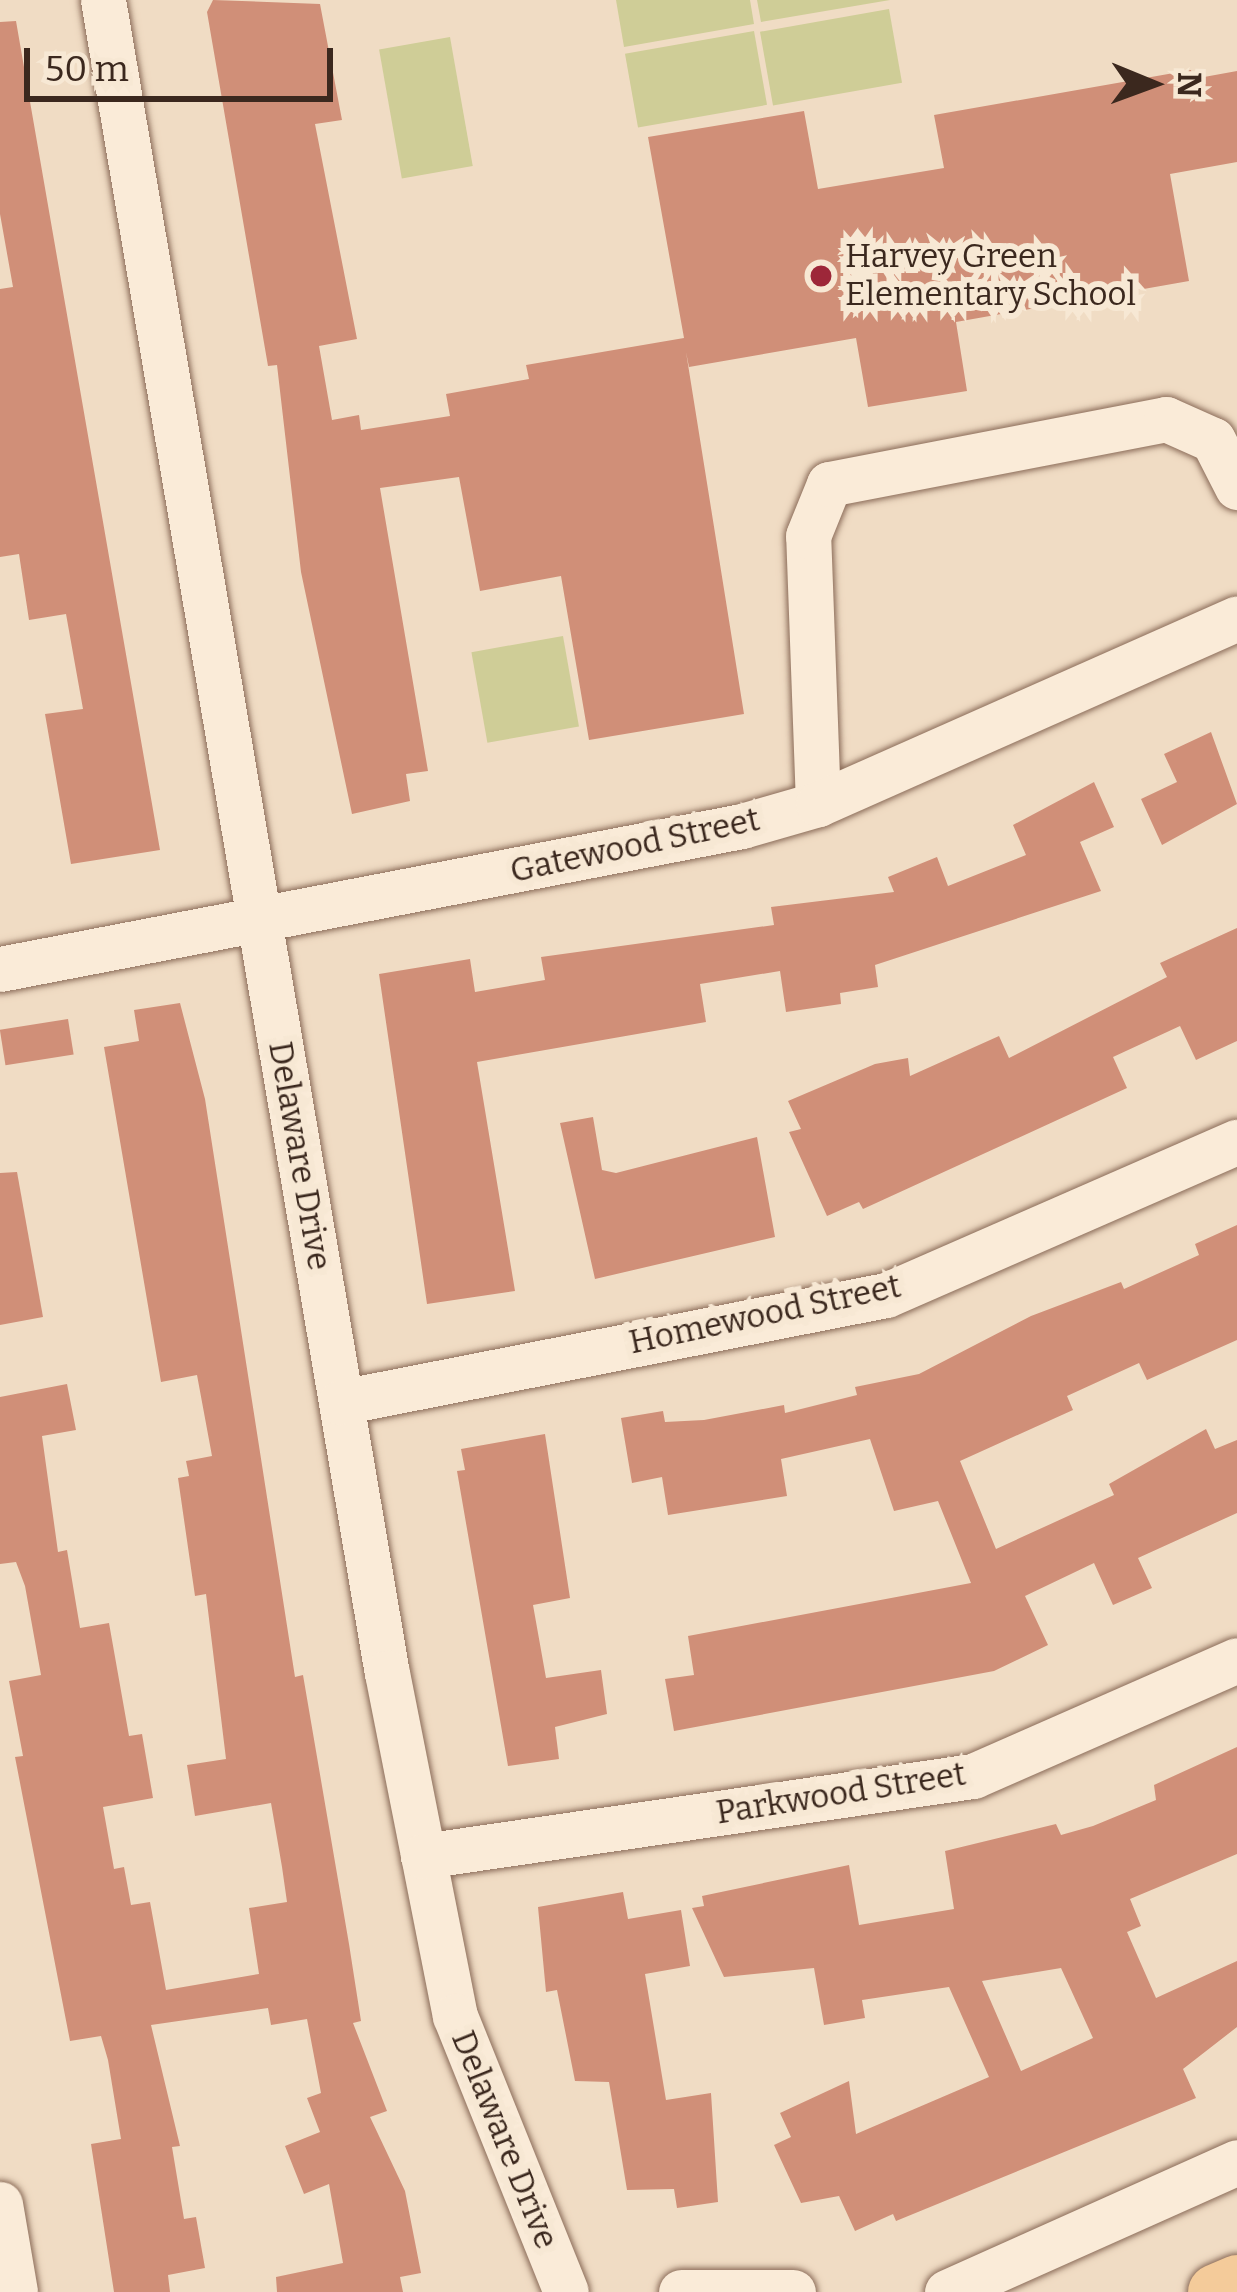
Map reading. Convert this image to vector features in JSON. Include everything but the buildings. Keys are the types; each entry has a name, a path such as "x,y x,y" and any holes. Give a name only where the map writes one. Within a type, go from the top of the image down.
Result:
{"main road":[{"path":"1216,2292 1237,2283"}],"street":[{"name":"Delaware Drive","path":"104,0 341,1402 423,1856 473,2079 566,2292"},
{"path":"818,804 808,536 829,484 1166,419 1214,440 1237,487"},
{"name":"Gatewood Street","path":"0,969 260,921 818,804 1237,618"},
{"name":"Homewood Street","path":"341,1402 886,1295 1237,1142"},
{"name":"Parkwood Street","path":"423,1856 974,1776 1237,1660"},
{"path":"946,2292 1237,2162"},
{"path":"0,2204 15,2292"},
{"path":"681,2292 793,2292"}],"shaded area":[{"path":"616,0 750,0 754,24 624,47"},
{"path":"757,0 890,0 761,22"},
{"path":"889,9 902,83 773,106 760,32"},
{"path":"754,31 767,105 638,128 625,54"},
{"path":"450,37 473,166 402,179 379,50"},
{"path":"563,636 579,727 487,743 471,652"}],"place":[{"name":"Harvey Green Elementary School","path":"821,276"}]}
